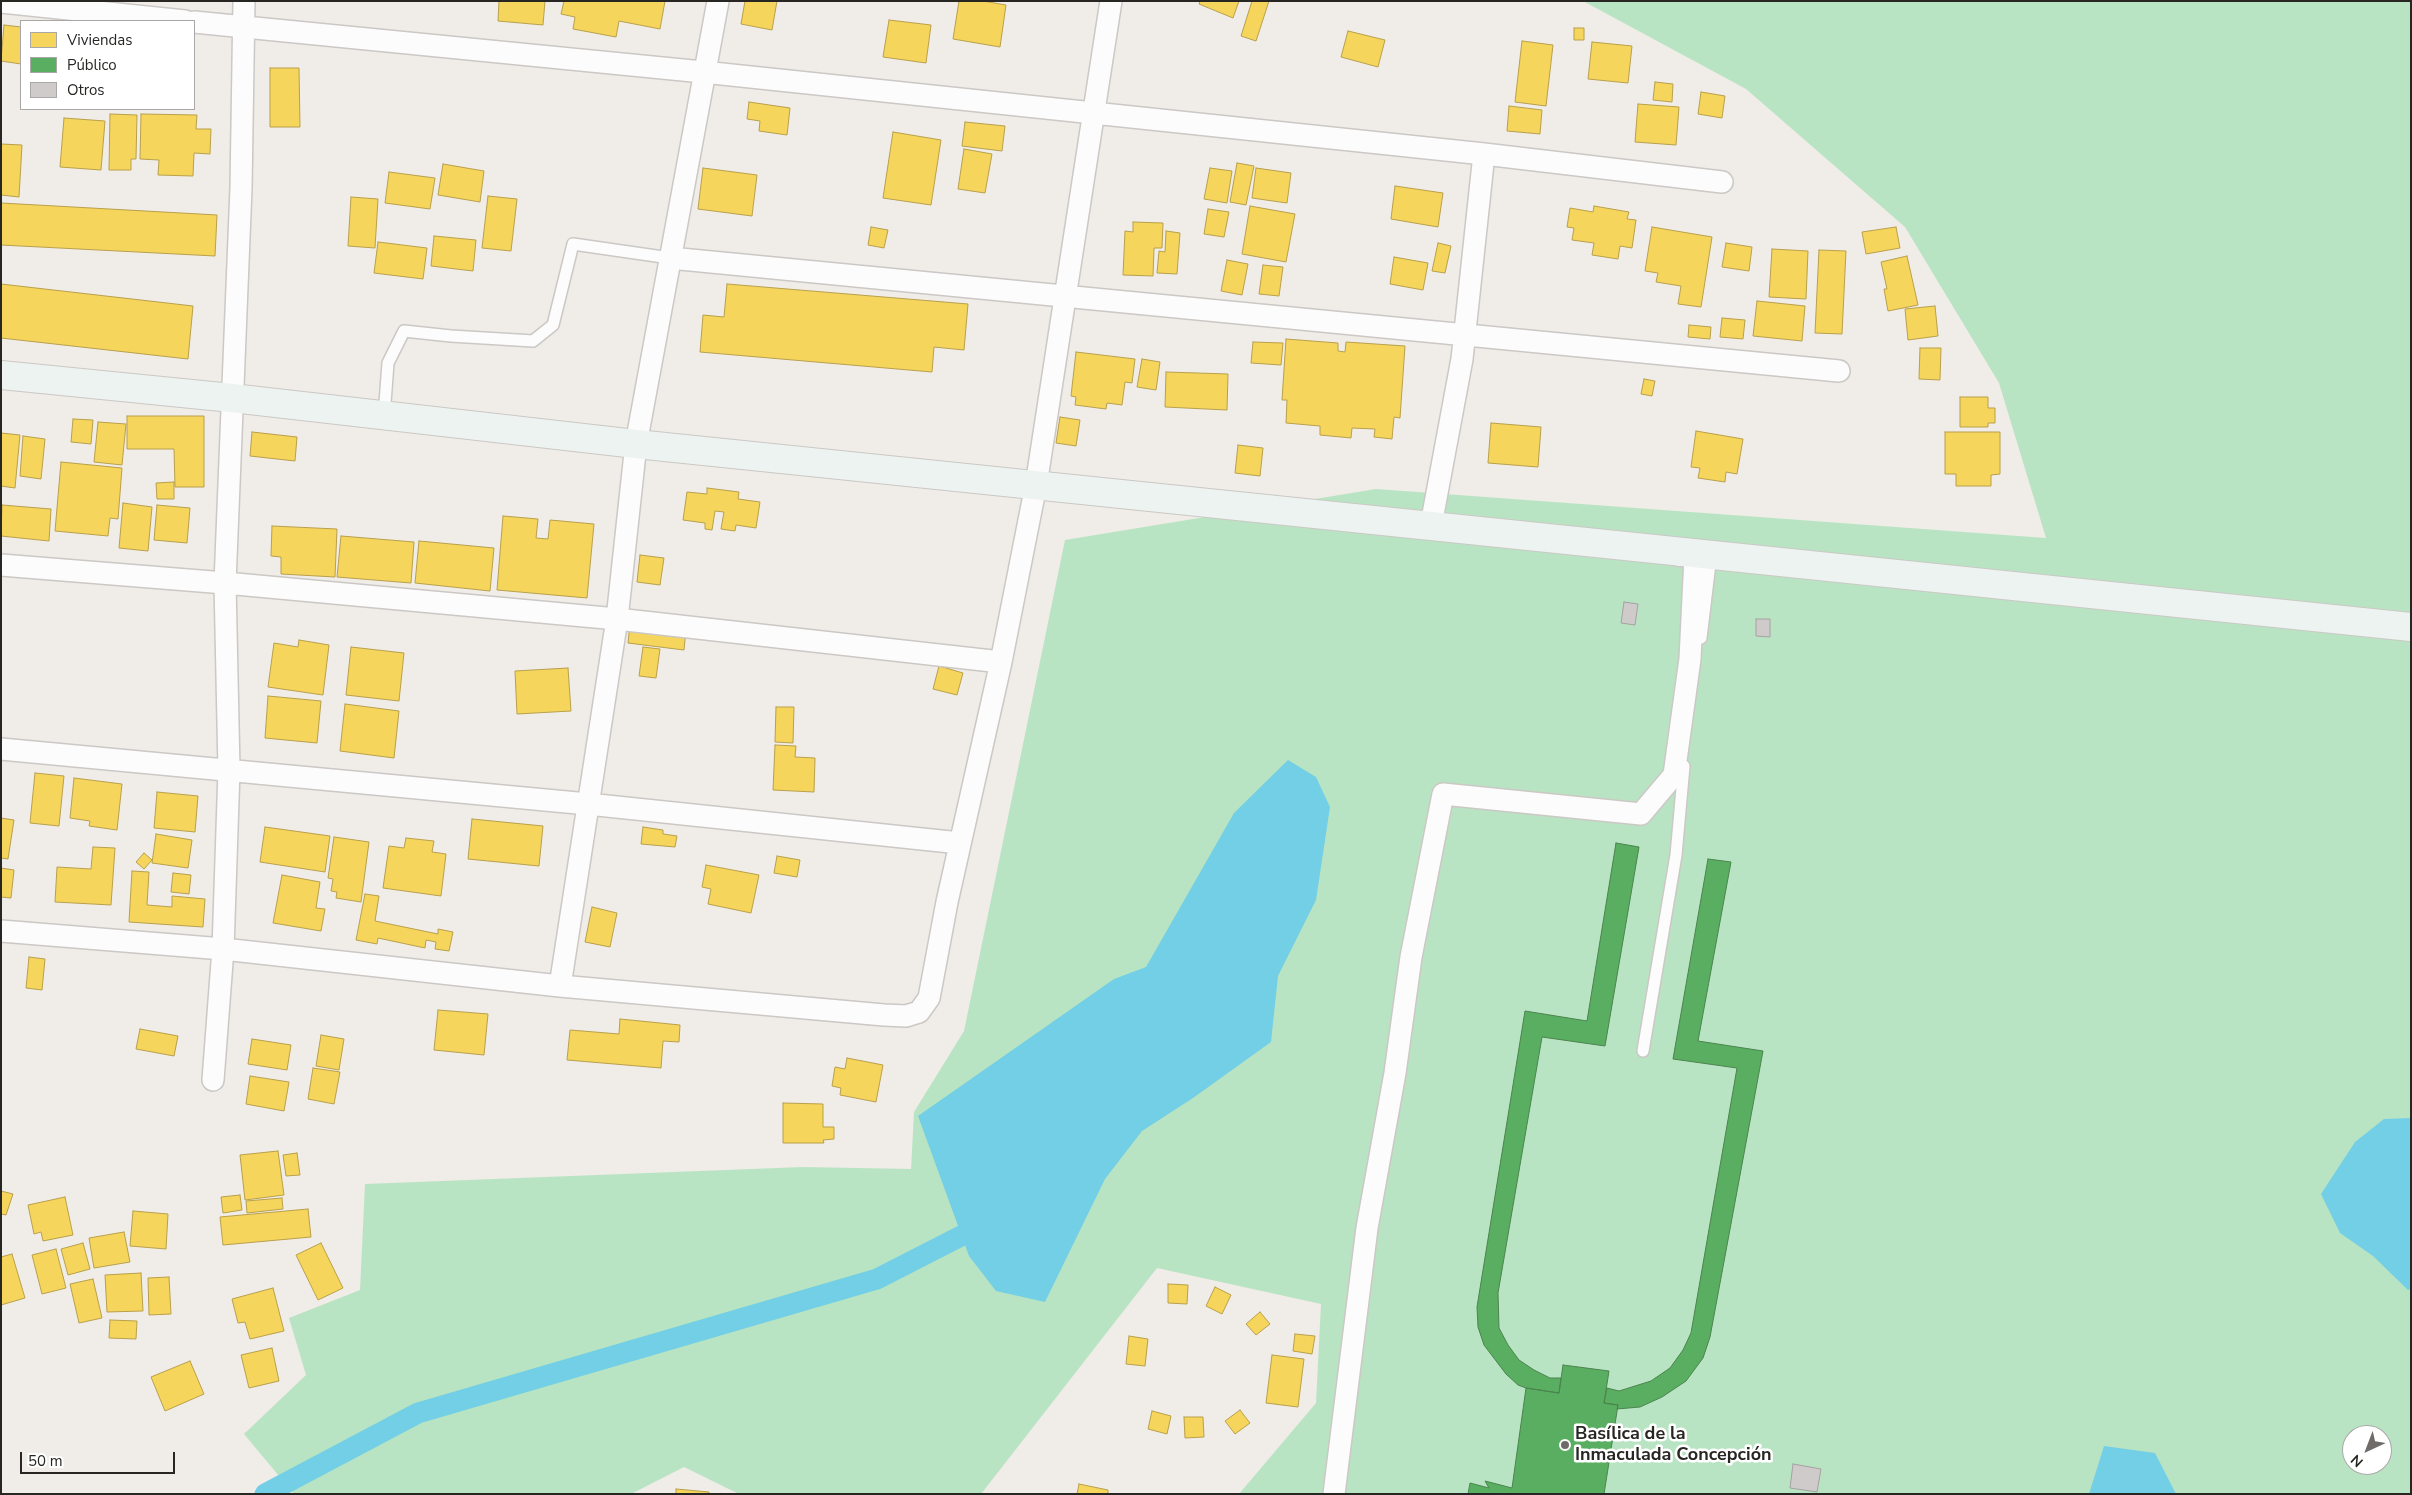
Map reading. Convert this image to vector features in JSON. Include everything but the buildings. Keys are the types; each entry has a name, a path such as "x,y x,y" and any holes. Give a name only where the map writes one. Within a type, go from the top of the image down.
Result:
{"street":[{"path":"213,1080 224,949 229,770 225,583 241,188 244,1"},
{"path":"560,986 617,619 636,444 718,1"},
{"path":"1,931 224,949 560,986 884,1015 906,1016 919,1012 929,998 946,902 1001,662 1036,485 1111,1"},
{"path":"1,2 174,20"},
{"path":"195,22 704,72 1484,154 1722,182"},
{"path":"1432,525 1465,336 1484,154"},
{"path":"670,258 1839,371"},
{"path":"1,375 232,398 636,444 1711,553 2411,627"},
{"path":"1333,515 1562,546 1695,557 1690,659 1674,775 1641,814 1443,794 1411,957 1394,1073 1366,1228 1334,1494"},
{"path":"1,565 225,583 617,619 1001,662"},
{"path":"1,749 588,804 960,843"}],"lane":[{"path":"384,416 388,363 404,331 461,337 533,341 553,325 573,244 670,258"},
{"path":"1643,1051 1676,855 1682,783 1711,553"}],"green space":[{"path":"1583,1 2411,1 2411,1494 1239,1494 1316,1403 1321,1304 1157,1268 981,1494 739,1494 684,1467 631,1494 294,1494 244,1434 306,1375 289,1318 360,1290 365,1184 803,1167 911,1169 914,1112 964,1031 1065,540 1376,489 2046,538 1999,383 1905,227 1746,89"}],"water":[{"path":"1288,760 1316,777 1330,807 1316,900 1278,976 1271,1042 1193,1098 1142,1131 1105,1179 1045,1302 996,1291 969,1256 918,1116 1114,979 1146,967 1234,813"},
{"path":"2411,1118 2411,1289 2408,1290 2373,1256 2340,1233 2321,1194 2355,1142 2384,1119"},
{"path":"2104,1446 2155,1453 2176,1494 2089,1494"}],"waterway":[{"path":"265,1494 418,1413 877,1279 961,1236"}],"place":[{"name":"Basílica de la Inmaculada Concepción","path":"1565,1445"}]}
